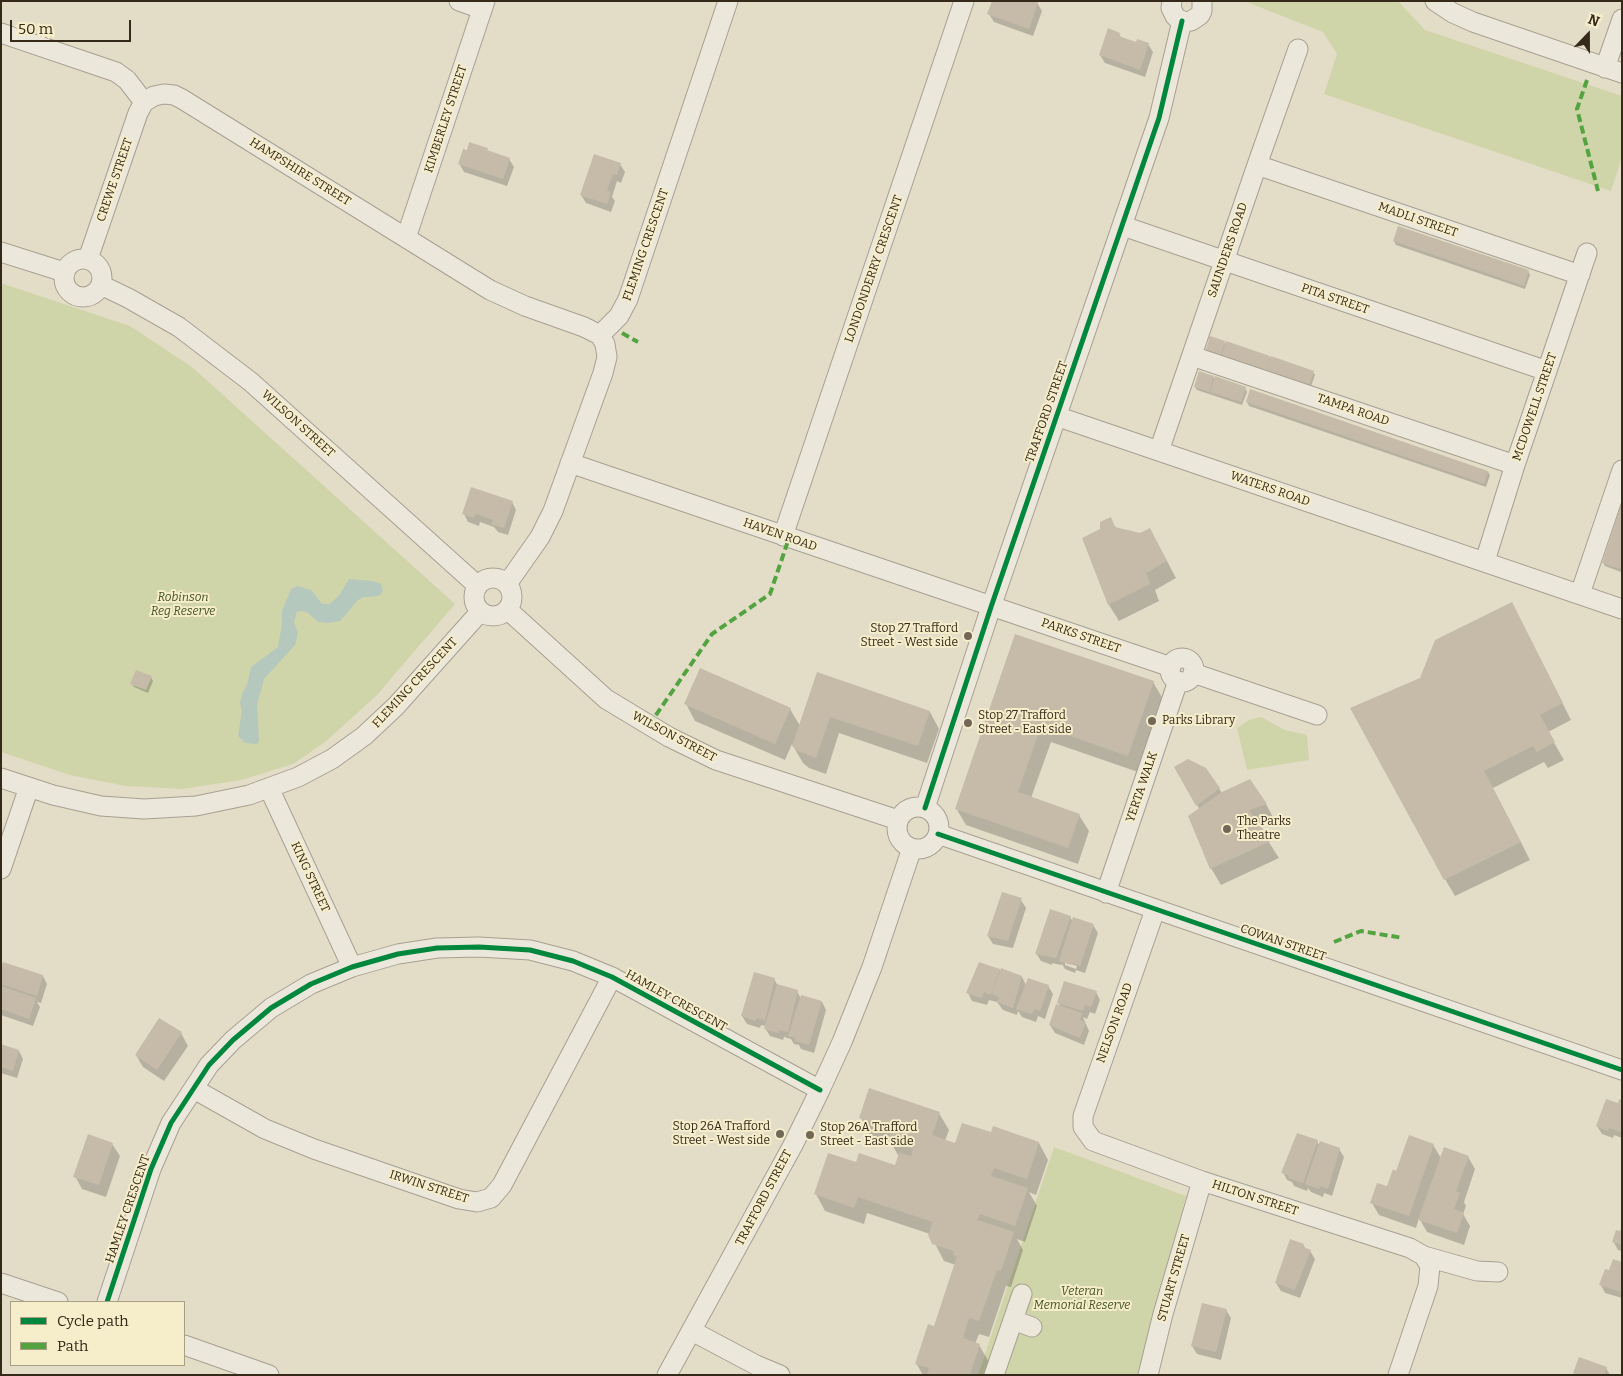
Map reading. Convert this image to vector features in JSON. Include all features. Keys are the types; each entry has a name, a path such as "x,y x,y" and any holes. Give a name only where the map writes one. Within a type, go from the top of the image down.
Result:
{"street":[{"path":"459,1 484,5"},
{"name":"FLEMING CRESCENT","path":"600,335 619,316 628,299 728,1"},
{"name":"LONDONDERRY CRESCENT","path":"784,536 964,1"},
{"path":"1170,2 1173,12 1178,19 1192,22 1202,11 1202,1"},
{"path":"1435,1 1453,13 1473,22 1614,70 1622,19"},
{"name":"KIMBERLEY STREET","path":"406,238 484,5"},
{"name":"TRAFFORD STREET","path":"925,808 991,607 1159,118 1182,21"},
{"path":"1,34 116,72 126,80 144,102"},
{"name":"SAUNDERS ROAD","path":"1159,451 1298,50"},
{"name":"HAMPSHIRE STREET","path":"144,102 154,96 164,94 174,95 182,99 490,290 525,306 584,326 600,335"},
{"name":"CREWE STREET","path":"88,259 138,113 144,102"},
{"name":"MADLI STREET","path":"1257,165 1580,275"},
{"name":"PITA STREET","path":"1123,226 1547,371"},
{"path":"1,252 64,272"},
{"name":"MCDOWELL STREET","path":"1485,562 1515,464 1587,252"},
{"path":"88,259 97,264 101,270 101,285 92,295 82,297 74,295 65,286 64,272 71,262 88,259"},
{"name":"WILSON STREET","path":"101,285 179,327 251,382 478,586"},
{"path":"507,584 540,537 553,511 603,373 606,356 605,344 600,335"},
{"name":"TAMPA ROAD","path":"1192,356 1515,464"},
{"name":"WATERS ROAD","path":"1056,416 1622,609"},
{"name":"HAVEN ROAD","path":"570,462 991,607"},
{"path":"1580,594 1622,470"},
{"path":"489,578 502,580 507,584 512,594 511,606 503,614 492,617 480,612 474,602 478,586 489,578"},
{"name":"PARKS STREET","path":"991,607 1014,613 1181,674 1317,715"},
{"name":"WILSON STREET","path":"508,610 606,699 669,737 716,760 898,820"},
{"name":"FLEMING CRESCENT","path":"1,778 53,795 101,806 144,809 196,806 249,795 298,777 332,759 364,736 396,706 480,612"},
{"name":"YERTA WALK","path":"1106,893 1181,674"},
{"path":"1,869 29,787"},
{"name":"KING STREET","path":"269,788 352,967"},
{"path":"919,807 925,808 935,816 938,822 938,834 935,840 925,848 912,848 901,840 898,834 898,820 906,810 919,807"},
{"name":"COWAN STREET","path":"938,834 1622,1070"},
{"name":"TRAFFORD STREET","path":"667,1375 793,1145 820,1090 842,1042 872,967 912,848"},
{"name":"NELSON ROAD","path":"1088,1136 1083,1127 1083,1116 1087,1102 1155,910"},
{"name":"HAMLEY CRESCENT","path":"107,1301 150,1169 171,1123 209,1065 233,1040 271,1008 311,984 352,967 392,955 437,948 479,947 530,950 573,961 612,978 820,1090"},
{"name":"IRWIN STREET","path":"194,1089 266,1129 314,1149 459,1199 478,1202 491,1198 502,1185 612,978"},
{"name":"HILTON STREET","path":"1088,1136 1093,1141 1105,1146 1202,1181 1410,1248 1424,1256 1477,1271 1498,1272"},
{"name":"STUART STREET","path":"1148,1375 1163,1314 1202,1181"},
{"path":"1398,1375 1428,1286 1430,1266 1424,1256"},
{"path":"3,1287 54,1301"},
{"path":"994,1375 1022,1294"},
{"path":"1013,1320 1032,1327"},
{"path":"692,1331 780,1375"},
{"path":"185,1345 269,1375"}],"green space":[{"path":"1244,1 1398,1 1425,30 1622,96 1622,157 1611,191 1324,94 1337,54 1323,32"},
{"name":"Robinson Reg Reserve","path":"1,283 130,326 192,367 455,604 376,696 325,742 293,764 241,780 183,789 126,786 70,775 1,752"},
{"path":"1261,717 1285,730 1307,735 1309,760 1247,770 1237,728 1249,720"},
{"name":"Veteran Memorial Reserve","path":"1054,1147 1186,1196 1138,1375 978,1375"}],"shaded area":[{"path":"349,579 373,581 381,584 383,591 379,596 364,597 358,600 340,621 318,622 308,613 297,612 294,622 298,633 295,645 264,679 257,705 259,741 257,744 245,743 238,736 242,711 240,703 242,694 247,685 251,667 278,647 282,611 291,589 297,586 311,590 322,604 330,604 340,594"}],"building":[{"path":"992,1 1037,1 1029,29 987,14"},
{"path":"1108,28 1120,33 1119,36 1136,42 1137,39 1149,43 1140,70 1099,55"},
{"path":"469,142 510,158 503,179 458,164 463,149 467,150"},
{"path":"594,154 621,163 617,175 613,174 607,191 611,192 607,204 580,195"},
{"path":"1398,226 1529,270 1524,286 1393,241"},
{"path":"1210,336 1225,341 1220,357 1205,352"},
{"path":"1226,341 1270,356 1267,367 1271,356 1314,371 1309,386 1221,357"},
{"path":"1199,371 1214,376 1209,392 1194,387"},
{"path":"1215,376 1246,387 1241,402 1210,392"},
{"path":"1250,389 1488,471 1484,484 1246,402"},
{"path":"471,487 513,501 504,528 491,524 493,520 476,514 474,518 462,514"},
{"path":"1621,505 1622,563 1620,569 1602,563"},
{"path":"1111,517 1115,527 1140,533 1150,528 1167,561 1146,573 1150,584 1108,605 1082,538 1100,529 1100,522"},
{"path":"1512,602 1563,703 1540,715 1555,742 1537,752 1533,746 1484,771 1521,842 1444,880 1350,708 1420,678 1435,640"},
{"path":"1015,634 1154,681 1128,756 1041,726 1018,792 1080,814 1068,848 955,809"},
{"path":"700,668 791,708 775,744 684,704"},
{"path":"136,670 152,676 146,690 130,684"},
{"path":"817,672 930,711 918,746 830,717 816,758 798,751 792,746"},
{"path":"1188,759 1206,768 1220,788 1196,806 1174,767"},
{"name":"The Parks Theatre","path":"1250,779 1267,804 1249,810 1271,841 1210,869 1188,816 1222,792"},
{"path":"1002,892 1022,898 1008,941 987,936"},
{"path":"1050,909 1071,916 1056,958 1035,954"},
{"path":"1073,917 1094,924 1080,966 1059,961"},
{"path":"3,962 43,975 37,996 1,984"},
{"path":"979,962 1000,969 991,995 984,992 982,998 966,993"},
{"path":"1001,968 1022,976 1013,1008 997,1002 999,997 992,994"},
{"path":"754,972 775,978 765,1020 756,1018 756,1021 741,1016"},
{"path":"1028,978 1049,985 1040,1011 1034,1009 1032,1014 1016,1009"},
{"path":"1064,981 1097,991 1091,1007 1085,1005 1083,1011 1057,1003"},
{"path":"777,984 798,990 788,1032 779,1030 778,1033 764,1029"},
{"path":"1,986 36,998 29,1019 1,1009"},
{"path":"801,995 822,1001 809,1045 795,1041 796,1038 788,1036"},
{"path":"1056,1004 1082,1013 1080,1020 1086,1022 1080,1038 1049,1025"},
{"path":"159,1018 182,1032 157,1070 135,1055"},
{"path":"1,1044 19,1050 13,1071 1,1067"},
{"path":"869,1088 940,1112 932,1135 955,1143 962,1123 991,1132 993,1126 1039,1142 1027,1179 994,1168 991,1176 1028,1188 1015,1226 980,1214 977,1220 1014,1232 1001,1271 997,1270 979,1321 969,1318 963,1338 980,1344 970,1375 927,1375 929,1368 915,1364 928,1324 934,1326 957,1256 953,1255 954,1251 932,1244 928,1235 933,1222 858,1197 854,1208 814,1194 828,1153 856,1162 859,1153 895,1165 899,1153 911,1156 913,1149 888,1140 892,1129 859,1118"},
{"path":"1606,1099 1618,1103 1619,1099 1622,1100 1621,1132 1609,1128 1608,1131 1596,1126"},
{"path":"1297,1133 1318,1140 1303,1183 1288,1178 1289,1175 1281,1173"},
{"path":"88,1134 113,1143 99,1185 73,1177"},
{"path":"1409,1135 1434,1144 1409,1216 1370,1203 1377,1183 1387,1186 1393,1169 1396,1171"},
{"path":"1320,1141 1340,1148 1328,1189 1320,1186 1319,1189 1305,1184"},
{"path":"1444,1147 1469,1156 1456,1191 1460,1193 1454,1209 1464,1213 1457,1233 1418,1220"},
{"path":"1622,1226 1622,1245 1612,1242 1616,1230 1620,1231"},
{"path":"1290,1239 1304,1244 1303,1247 1311,1250 1295,1290 1275,1283"},
{"path":"1613,1259 1622,1262 1622,1292 1599,1285 1605,1269 1609,1270"},
{"path":"1202,1303 1227,1309 1216,1352 1191,1346"},
{"path":"1579,1357 1607,1367 1604,1375 1577,1375 1573,1373"}],"marked path":[{"path":"1587,80 1577,109 1598,191"},
{"path":"622,333 638,342"},
{"path":"649,725 712,634 770,594 789,538"},
{"path":"1334,942 1361,931 1403,938"}],"cycle path":[{"path":"925,808 991,607 1159,118 1182,21"},
{"path":"938,834 1622,1070"},
{"path":"107,1301 151,1169 171,1123 209,1065 233,1040 271,1008 311,984 352,967 398,954 437,948 479,947 530,950 573,961 612,977 820,1090"}],"place":[{"name":"Stop 27 Trafford Street - West side","path":"968,636"},
{"name":"Parks Library","path":"1152,721"},
{"name":"Stop 27 Trafford Street - East side","path":"968,723"},
{"name":"The Parks Theatre","path":"1227,829"},
{"name":"Stop 26A Trafford Street - West side","path":"780,1134"},
{"name":"Stop 26A Trafford Street - East side","path":"810,1135"}]}
